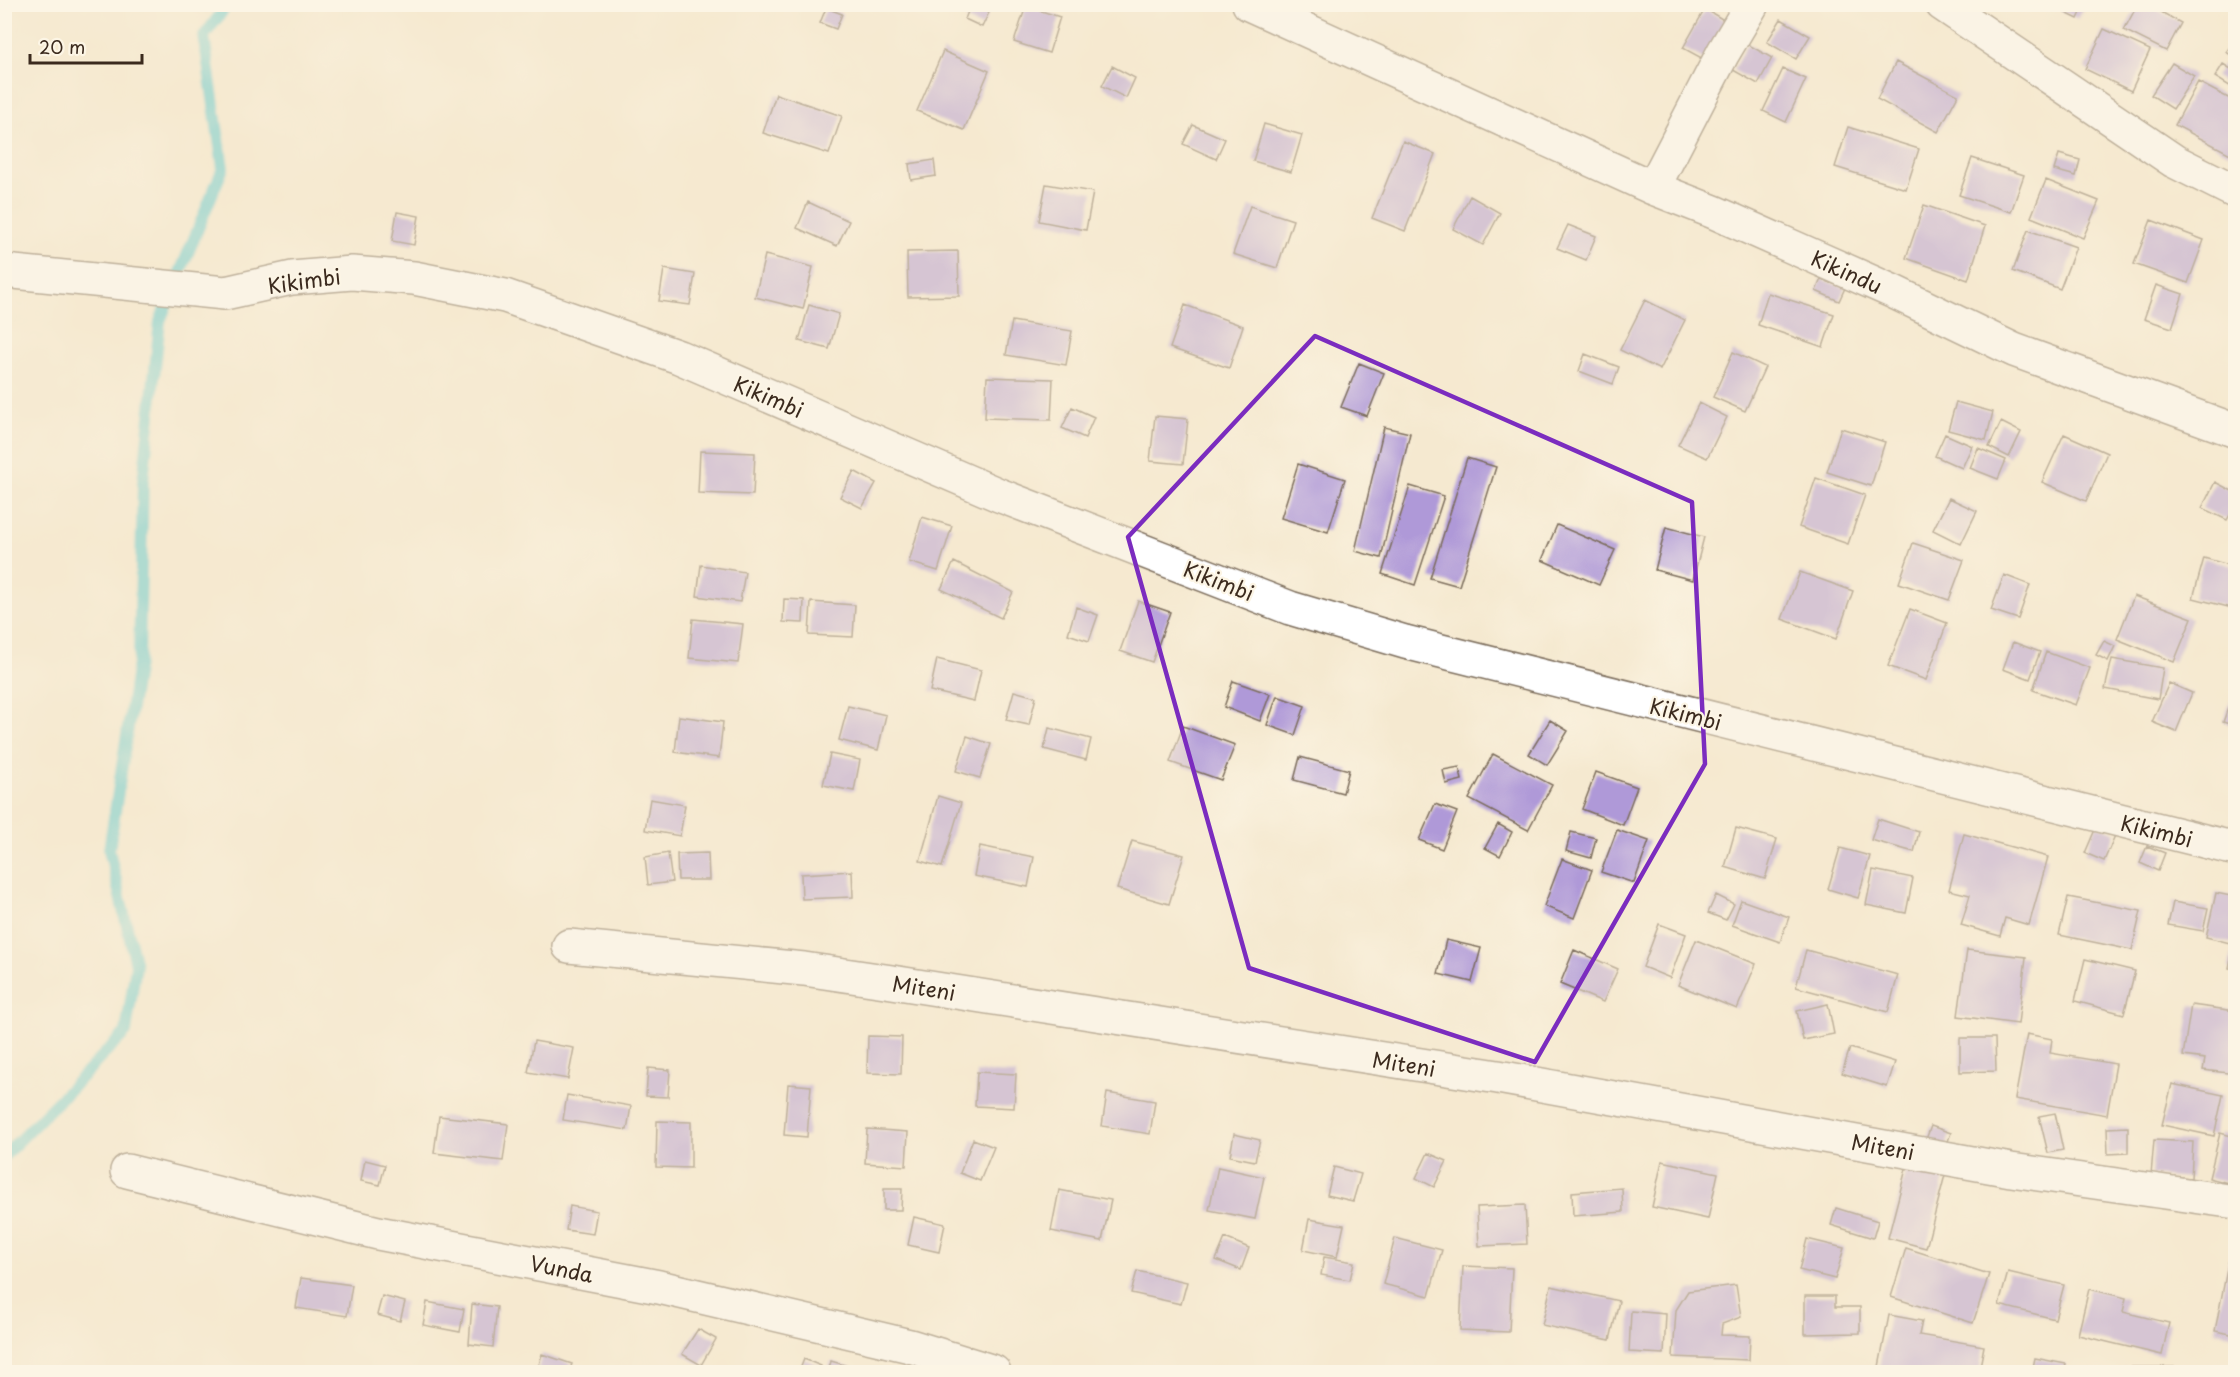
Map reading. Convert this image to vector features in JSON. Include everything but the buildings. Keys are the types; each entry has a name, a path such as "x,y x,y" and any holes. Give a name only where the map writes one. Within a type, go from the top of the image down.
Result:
{"street":[{"name":"Kikindu","path":"1248,4 1653,188 1714,212 1894,291 2014,350 2235,430"},
{"path":"1653,188 1723,53 1752,4"},
{"path":"1942,4 2174,161 2235,192"},
{"name":"Kikimbi","path":"4,271 225,293 292,278 352,273 414,278 505,296 679,357 999,495 1290,608 1405,642 2235,849"},
{"name":"Miteni","path":"569,946 804,969 892,982 1498,1077 2011,1170 2235,1202"},
{"name":"Vunda","path":"128,1171 378,1233 660,1287 910,1346 994,1372"}],"highlighted area":[{"path":"1315,336 1692,502 1705,764 1535,1062 1249,968 1128,537"}],"waterway":[{"path":"4,1156 126,1032 136,965 109,850 139,657 143,482 160,321 223,168 204,36 228,4"}]}
